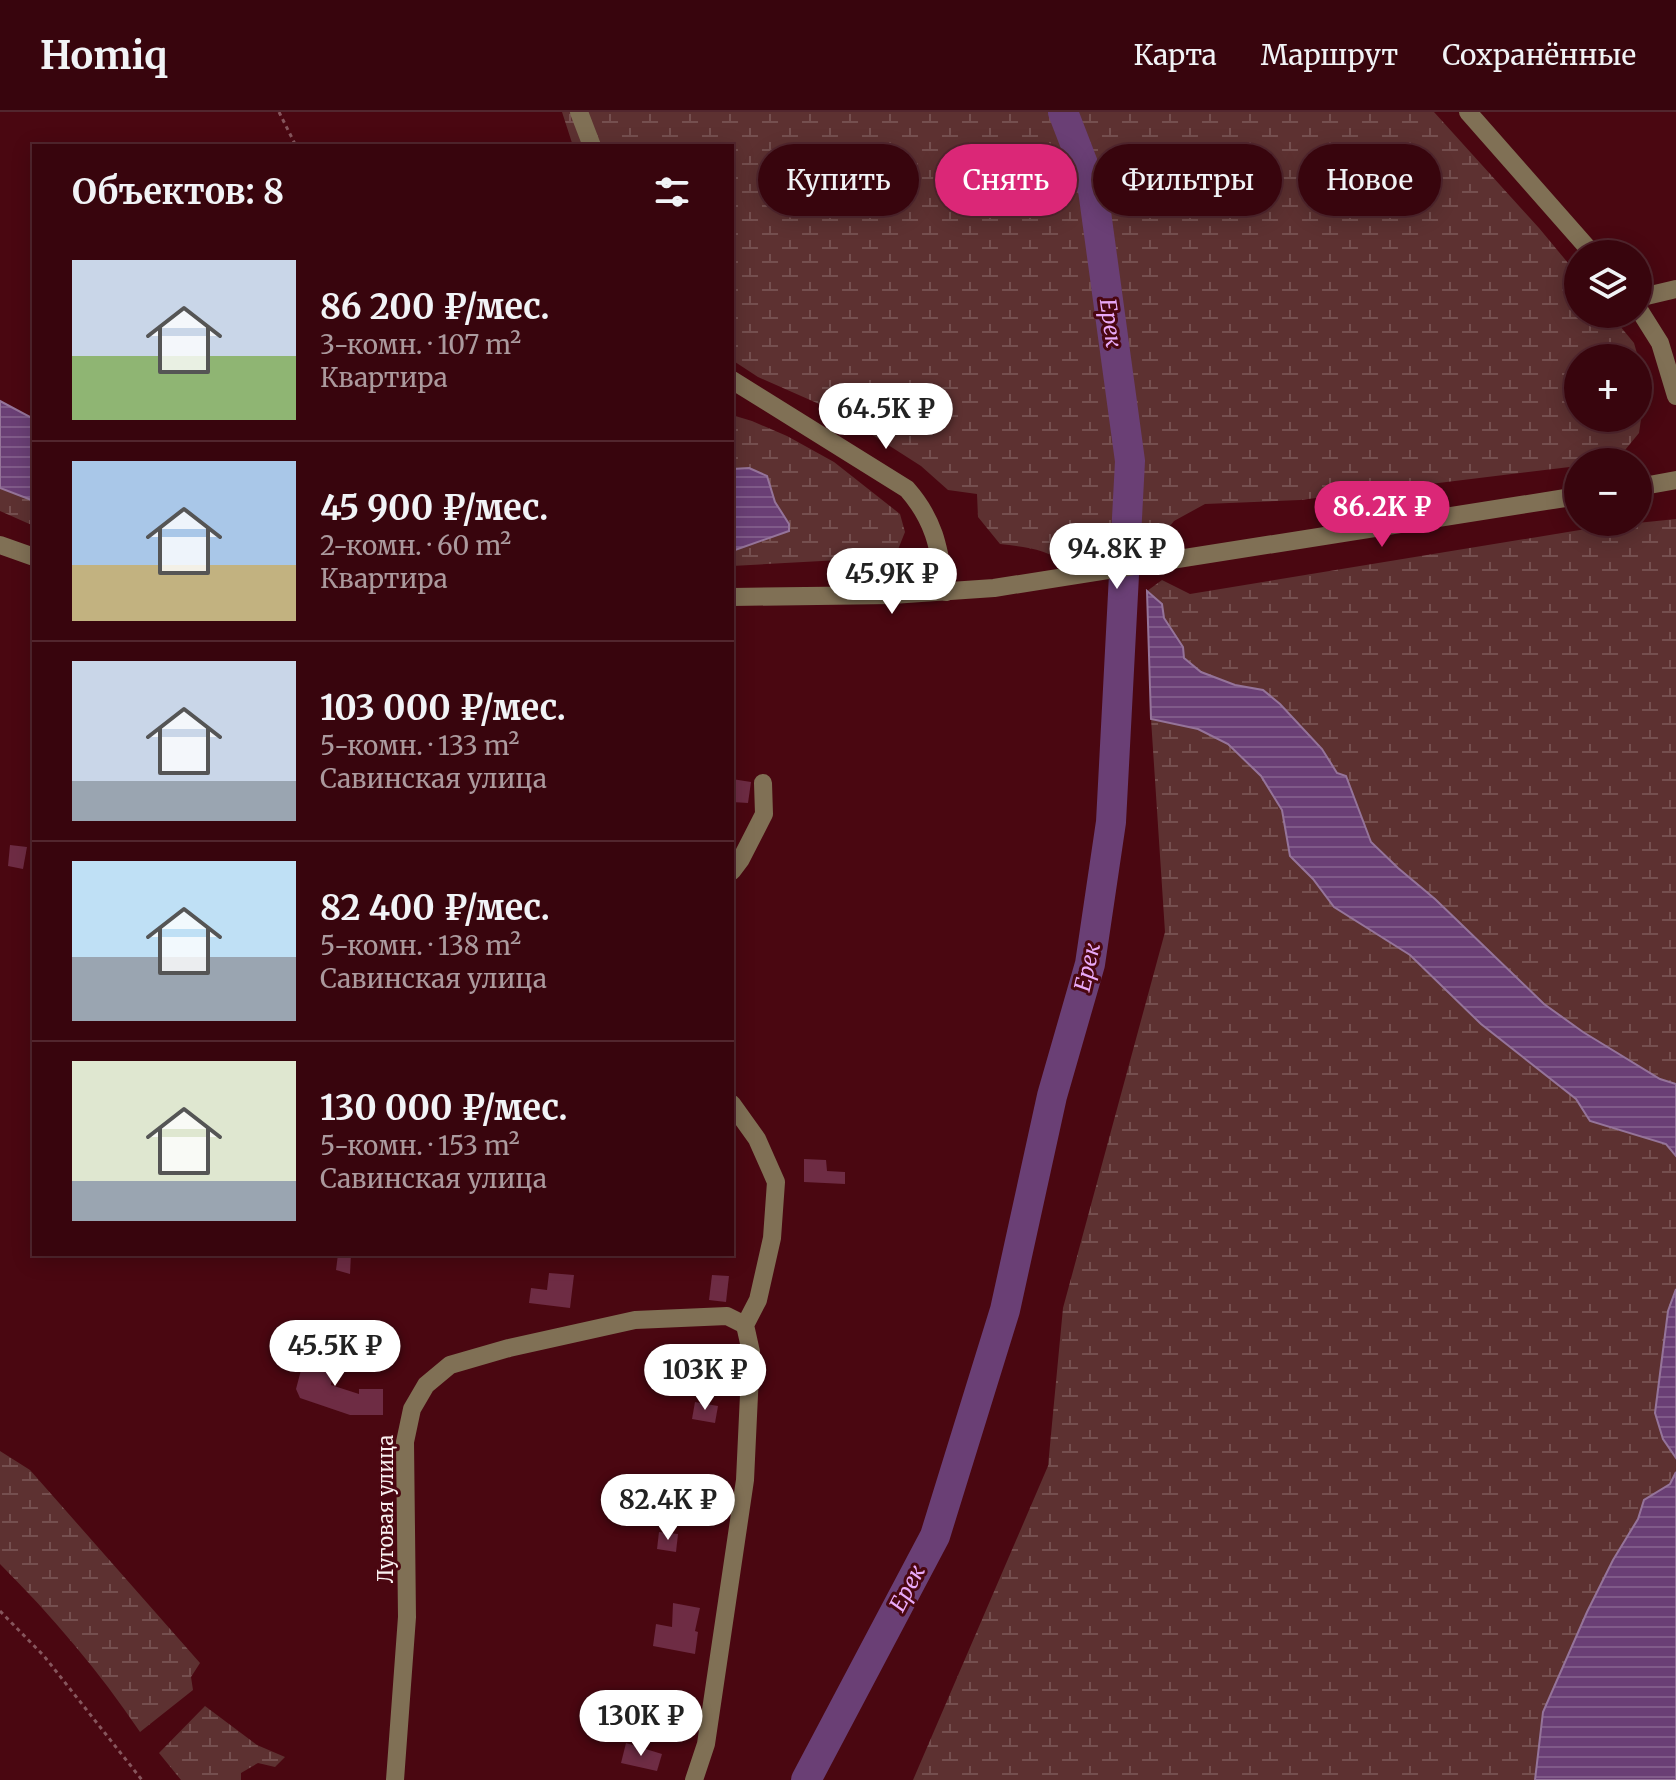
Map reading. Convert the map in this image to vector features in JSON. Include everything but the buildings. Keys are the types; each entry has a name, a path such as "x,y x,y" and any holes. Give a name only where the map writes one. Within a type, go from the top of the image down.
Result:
{"street":[{"path":"579,112 591,144"},
{"path":"1468,112 1581,240"},
{"path":"1652,295 1676,289"},
{"path":"1651,328 1660,343 1676,396"},
{"path":"734,381 907,489 917,500 937,537 946,592"},
{"path":"1652,484 1676,480"},
{"path":"734,597 946,592 1048,581 1564,498"},
{"path":"0,545 32,556"},
{"path":"734,868 764,814 763,783"},
{"path":"694,1780 706,1744 745,1480 751,1352 745,1325 758,1300 772,1238 776,1182 757,1139 734,1107"},
{"name":"Луговая улица","path":"395,1780 407,1617 405,1442 412,1409 426,1385 450,1365 509,1348 635,1320 727,1316 745,1325"}],"path":[{"path":"279,112 295,144"},
{"path":"0,1611 44,1656 142,1780"}],"green space":[{"path":"562,112 1434,112 1564,258 1564,328 1622,328 1634,343 1564,344 1564,432 1639,432 1627,448 1564,448 1564,468 1300,500 1205,504 1174,521 1153,547 1067,565 1044,552 1000,544 978,517 977,494 948,490 921,466 835,411 758,377 734,361 734,144 572,144"},
{"path":"734,416 787,436 834,462 900,514 905,532 897,552 840,560 734,566 734,550 789,530 789,524 775,502 767,476 749,468 734,469"},
{"path":"0,488 32,500 32,525 0,511"},
{"path":"1676,519 1676,1084 1660,1079 1544,1004 1435,899 1398,868 1371,842 1346,777 1337,773 1322,749 1263,690 1235,685 1201,672 1184,658 1183,647 1164,618 1162,604 1147,591 1162,580 1190,594 1564,533 1564,536 1652,536 1652,521"},
{"path":"1151,719 1198,729 1228,744 1261,776 1282,810 1290,856 1334,907 1410,955 1482,1024 1576,1099 1590,1121 1666,1144 1676,1156 1676,1289 1668,1311 1655,1413 1663,1439 1676,1458 1676,1472 1670,1484 1644,1500 1639,1519 1613,1560 1587,1612 1543,1712 1535,1780 913,1780 1048,1466 1063,1308 1165,932"},
{"path":"0,1451 30,1470 200,1663 191,1677 193,1690 140,1732 74,1645 0,1564"},
{"path":"205,1706 257,1745 285,1757 275,1767 258,1763 241,1773 241,1780 181,1780 159,1753"}],"shaded area":[{"path":"0,401 32,418 32,500 0,488"},
{"path":"749,468 767,476 775,502 789,524 789,531 734,550 734,469"},
{"path":"1147,591 1162,604 1164,618 1183,647 1184,658 1201,672 1235,685 1263,690 1322,749 1337,773 1346,776 1371,842 1398,868 1435,899 1544,1004 1660,1079 1676,1084 1676,1156 1666,1144 1590,1121 1576,1099 1481,1024 1410,955 1334,907 1290,856 1282,810 1261,776 1228,744 1198,729 1151,719"},
{"path":"1676,1289 1676,1458 1663,1439 1655,1413 1668,1311"},
{"path":"1676,1472 1676,1780 1535,1780 1543,1712 1587,1612 1638,1519 1644,1500 1670,1484"}],"waterway":[{"name":"Ерек","path":"806,1780 935,1536 1005,1310 1052,1096 1090,964 1111,822 1130,461 1093,190 1063,112"}]}
